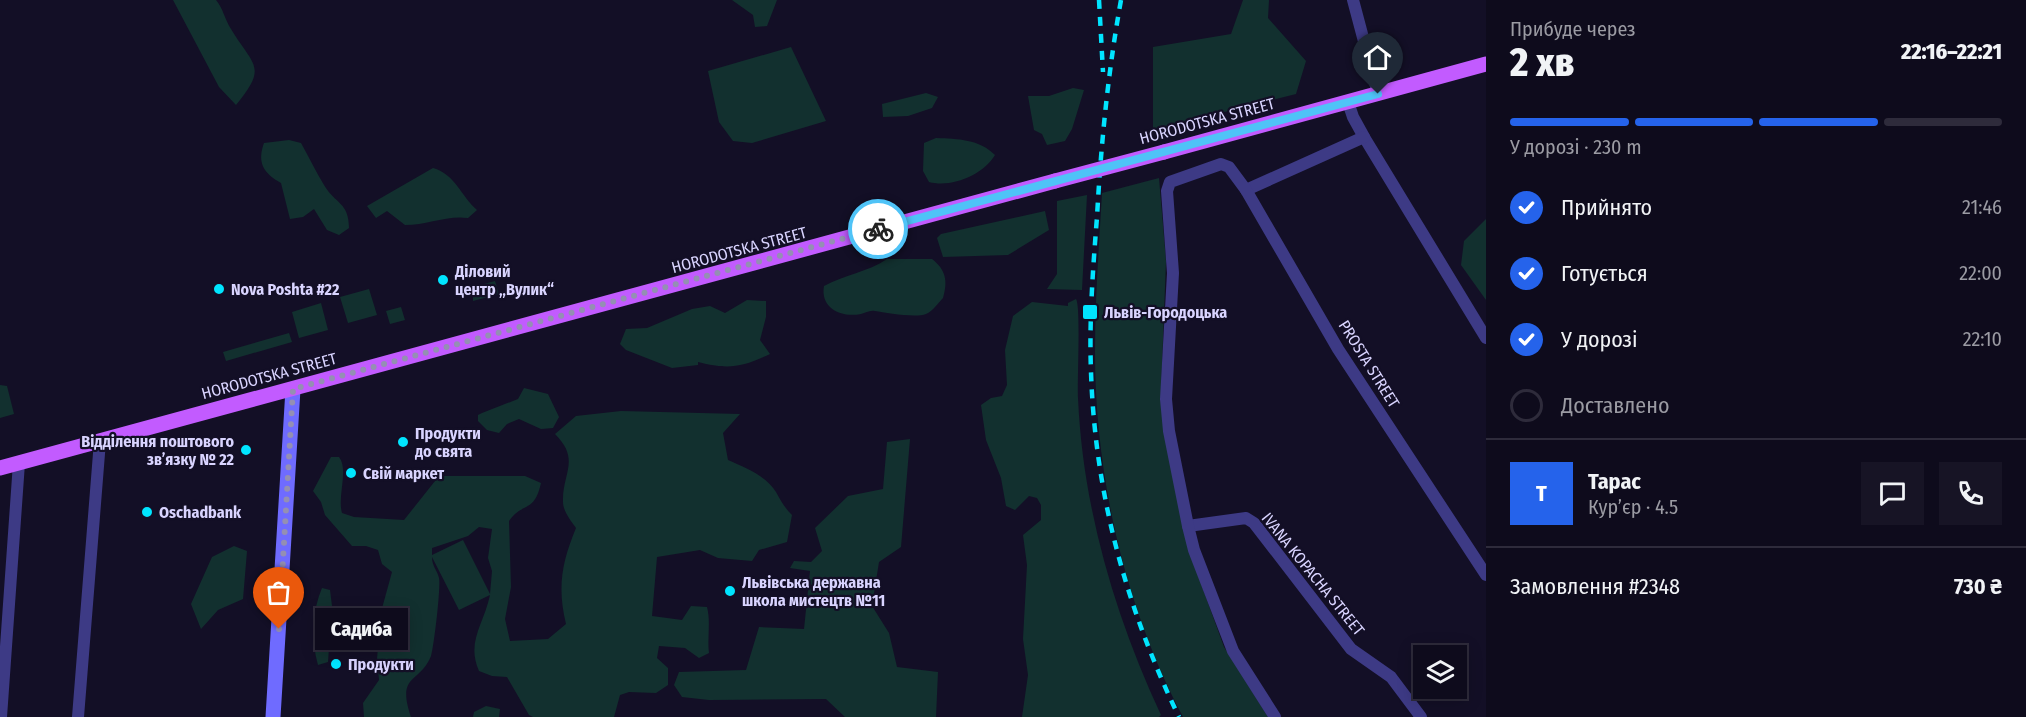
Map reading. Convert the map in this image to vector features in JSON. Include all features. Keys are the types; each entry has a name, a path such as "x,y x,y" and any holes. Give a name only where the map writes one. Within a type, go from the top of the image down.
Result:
{"main road":[{"name":"HORODOTSKA STREET","path":"0,468 1486,64"},
{"path":"273,717 293,389"}],"street":[{"path":"1353,0 1378,94"},
{"path":"1348,102 1364,137 1486,338"},
{"path":"1246,190 1364,137"},
{"name":"PROSTA STREET","path":"1188,526 1169,431 1166,399 1173,273 1167,191 1170,182 1221,164 1229,167 1246,190 1338,349 1486,575"},
{"path":"78,717 100,441"},
{"path":"1,717 19,463"},
{"name":"IVANA KOPACHA STREET","path":"1188,526 1246,518 1254,524 1351,649 1391,677 1421,717"},
{"path":"1188,526 1194,550 1233,651 1275,717"}],"green space":[{"path":"173,0 216,0 218,3 254,67 255,74 252,82 236,105 219,87"},
{"path":"732,0 777,0 767,26 755,27 753,15"},
{"path":"1243,0 1269,0 1268,18 1306,61 1296,94 1153,130 1153,47 1231,34"},
{"path":"791,47 826,121 752,143 733,141 719,122 708,71"},
{"path":"1073,88 1084,90 1072,129 1065,141 1047,145 1042,134 1034,130 1028,96 1049,96"},
{"path":"926,93 938,97 932,108 908,116 883,117 882,104"},
{"path":"936,138 975,143 995,155 983,168 966,178 947,183 929,182 923,171 924,143"},
{"path":"289,140 301,143 324,185 347,213 349,228 339,235 327,230 314,209 303,217 290,219 281,183 266,171 261,156 264,143"},
{"path":"433,168 447,175 477,210 468,218 460,217 405,225 387,211 376,218 367,206"},
{"path":"1159,178 1166,261 1161,391 1192,559 1224,647 1268,717 1183,717 1145,631 1117,540 1101,446 1096,399 1096,292 1102,193"},
{"path":"1087,195 1082,290 1047,289 1057,274 1057,201"},
{"path":"1045,211 1049,230 1008,255 943,257 937,238 941,234"},
{"path":"1486,219 1486,300 1461,265 1464,241"},
{"path":"887,259 932,259 945,276 943,298 931,311 915,316 873,311 854,315 839,313 829,306 825,300 824,286"},
{"path":"495,281 499,294 473,301 473,287"},
{"path":"369,289 377,315 348,323 340,297"},
{"path":"1076,299 1081,439 1094,521 1116,600 1144,678 1161,715 1159,717 1022,717 1028,675 1023,639 1027,565 1023,535 1041,520 1041,505 1037,498 1029,496 1015,510 1006,506 1001,478 986,440 981,405 991,398 1002,396 1007,385 1005,350 1013,316 1032,302 1068,306 1068,303"},
{"path":"747,300 766,301 766,317 760,340 770,354 751,362 735,366 718,366 698,362 698,365 672,368 626,350 620,344 626,329 647,328 692,309 710,306 725,313"},
{"path":"321,303 328,330 299,338 292,312"},
{"path":"401,307 405,320 390,324 386,311"},
{"path":"289,333 292,342 226,361 223,352"},
{"path":"0,385 7,386 14,414 0,418"},
{"path":"524,388 548,394 559,417 553,428 541,429 519,419 507,424 499,433 487,430 478,421 478,415 518,399"},
{"path":"621,411 740,414 723,433 728,460 748,469 772,486 792,515 787,542 759,550 752,561 718,558 700,550 657,557 652,616 682,620 691,606 707,607 709,653 699,658 685,648 659,646 657,658 668,668 668,685 656,693 629,692 620,695 614,717 533,717 529,715 507,677 492,676 479,671 475,661 477,633 490,595 459,610 432,557 439,578 435,629 431,656 421,671 411,680 406,693 411,717 364,717 363,703 379,680 377,659 381,612 392,572 382,564 378,550 366,546 352,546 325,515 321,502 313,491 331,457 339,457 342,462 342,513 354,517 404,520 439,476 525,476 541,483 535,499 509,521 511,587 505,619 510,641 548,639 566,624 563,611 562,575 576,528 563,505 569,459 563,443 555,434 576,416","holes":["479,527 492,529 488,558 492,571 490,594 463,540 432,555 432,548 468,536"]},
{"path":"910,439 901,547 879,562 872,606 889,633 897,667 938,672 936,717 845,717 826,699 709,700 682,697 674,685 679,672 746,670 759,627 804,629 810,571 790,568 794,561 811,562 822,551 815,528 848,496 883,489 887,442"},
{"path":"234,546 247,551 243,599 218,610 201,629 191,604 212,557"},
{"path":"322,588 330,590 332,606 328,662 318,665 314,646 314,626 316,606"},
{"path":"486,706 500,709 499,717 473,717 474,712"}],"railway":[{"path":"1099,0 1103,72"},
{"path":"1121,0 1106,108 1093,275 1091,372 1094,417 1107,506 1129,592 1143,634 1179,717"}],"way so far":[{"path":"279,629 293,389 773,260 878,229"}],"place":[{"name":"Діловий центр „Вулик“","path":"443,280"},
{"name":"Nova Poshta #22","path":"219,289"},
{"name":"Львів-Городоцька","path":"1090,312"},
{"name":"Продукти до свята","path":"403,442"},
{"name":"Відділення поштового зв’язку № 22","path":"246,450"},
{"name":"Свій маркет","path":"351,473"},
{"name":"Oschadbank","path":"147,512"},
{"name":"Львівська державна школа мистецтв №11","path":"730,591"},
{"name":"Садиба","path":"279,629"},
{"name":"Продукти","path":"336,664"}],"route":[{"path":"878,229 1378,94"}]}
